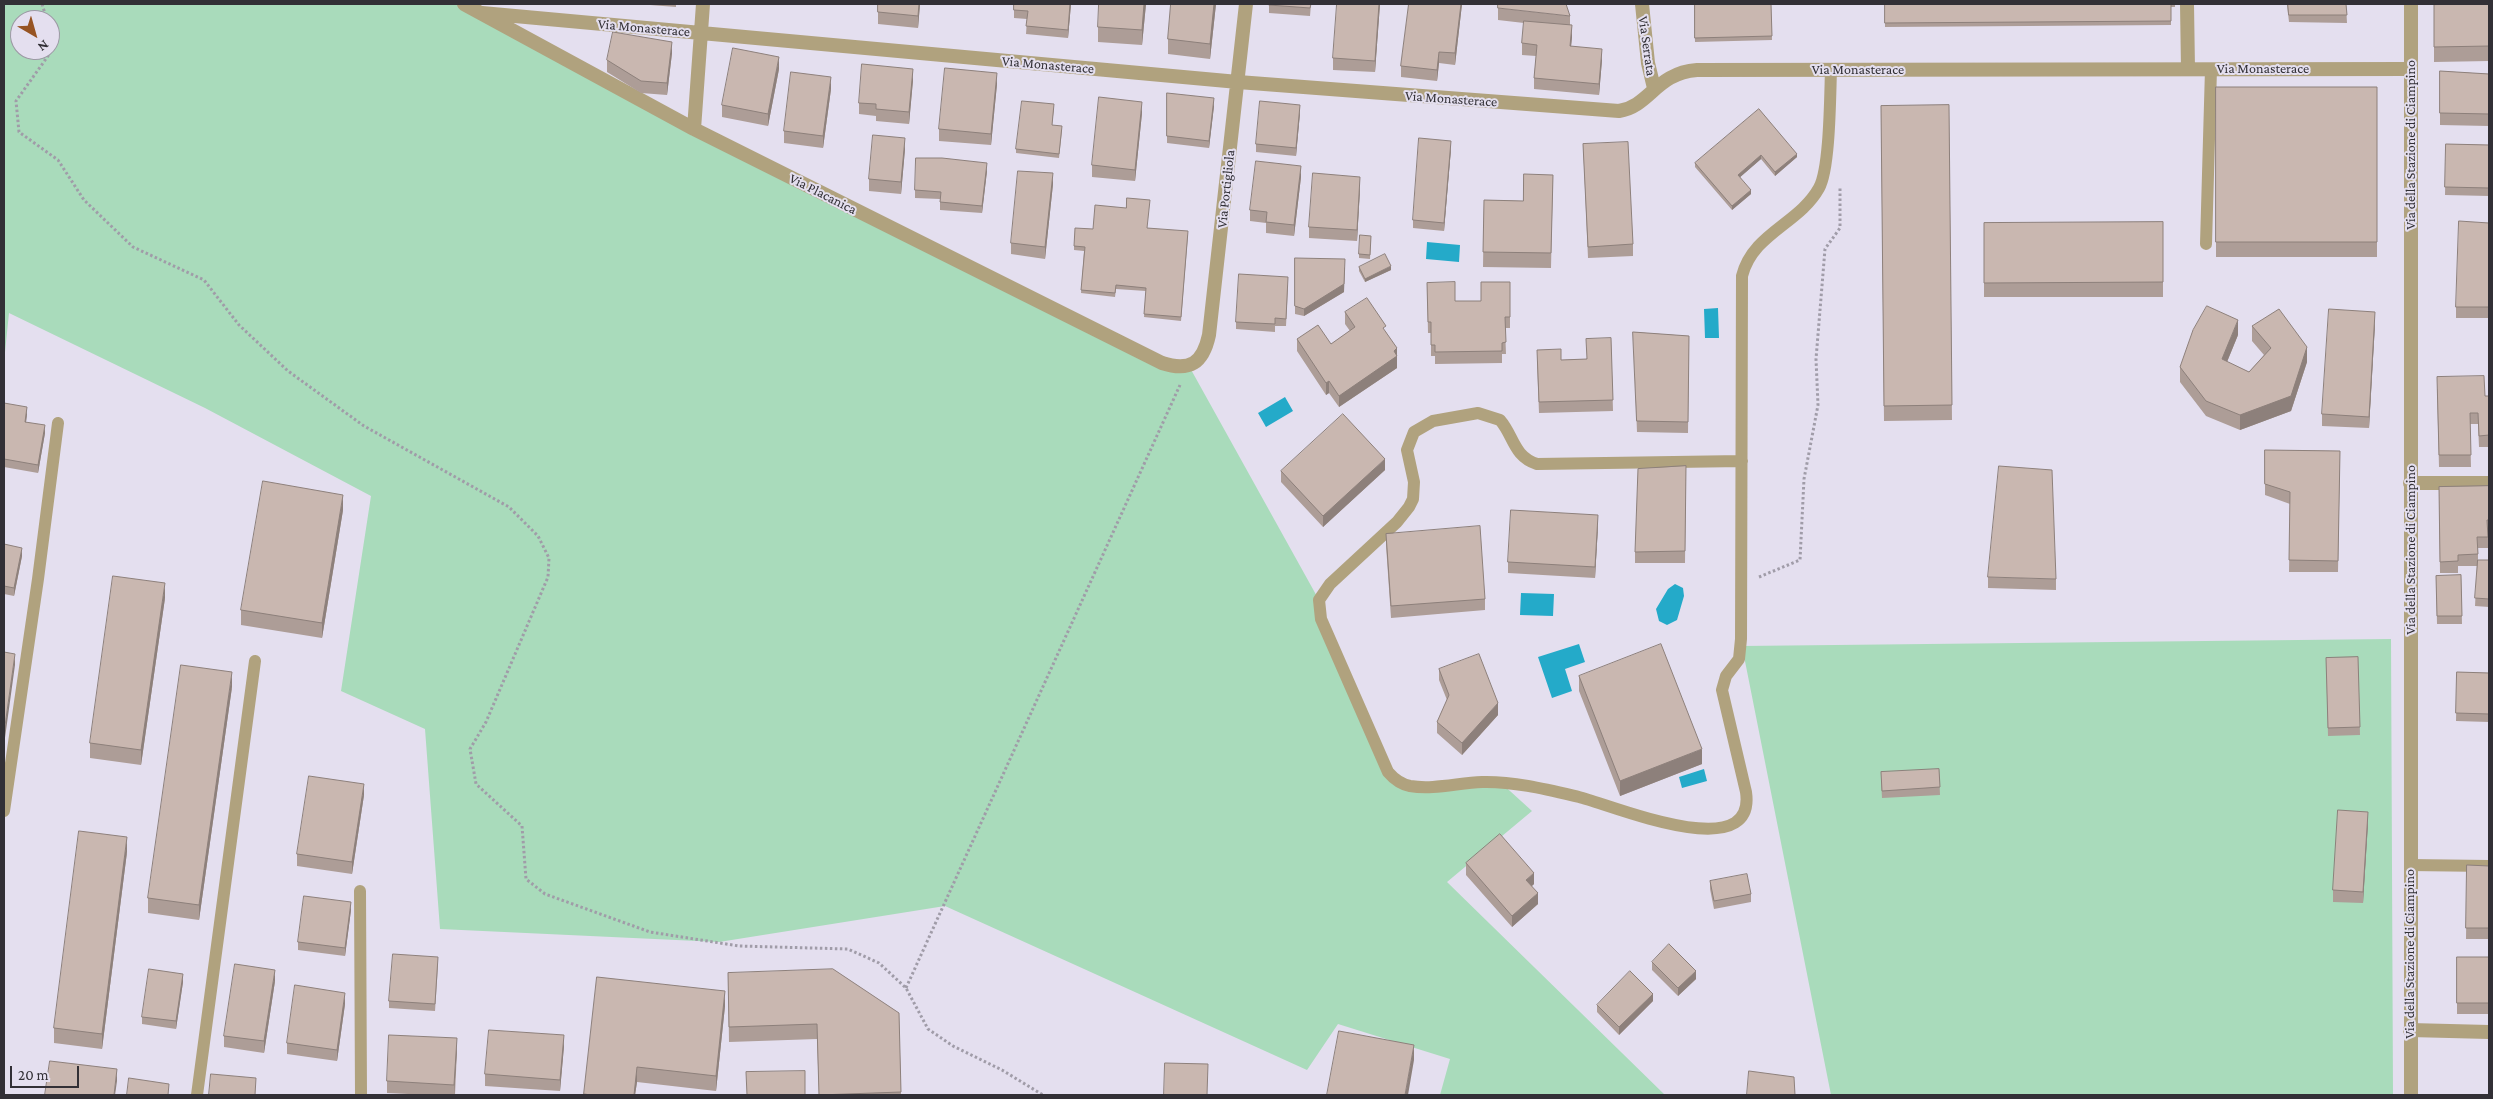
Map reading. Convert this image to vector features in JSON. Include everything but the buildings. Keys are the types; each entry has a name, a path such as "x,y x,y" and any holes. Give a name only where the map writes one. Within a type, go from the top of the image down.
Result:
{"street":[{"name":"Via Placanica","path":"464,4 694,128 1162,363 1176,367 1189,366"},
{"path":"694,128 703,4"},
{"name":"Via Portigliola","path":"1189,366 1194,364 1204,354 1210,335 1246,4"},
{"name":"Via Serrata","path":"1642,4 1648,63 1654,88"},
{"path":"2187,4 2188,69"},
{"name":"Via della Stazione di Ciampino","path":"2411,4 2411,1095"},
{"name":"Via Monasterace","path":"482,13 1238,82 1619,111 1633,107 1654,88 1674,75 1690,71 2411,69"},
{"path":"2410,483 2489,483"},
{"path":"2410,1030 2489,1032"}],"lane":[{"path":"2206,244 2211,69"},
{"path":"1742,460 1537,464 1523,457 1512,444 1505,426 1493,416 1478,413 1434,421 1414,432 1410,441 1408,458 1414,482 1409,507 1397,522 1330,584 1319,600 1319,610 1385,767 1394,778 1401,783 1427,787 1484,782 1534,788 1581,798 1666,824 1724,828 1740,821 1747,808 1746,792 1722,690 1726,676 1739,658 1742,584 1742,460 1742,276 1747,259 1759,243 1804,206 1820,186 1825,167 1831,70"},
{"path":"4,811 38,579 58,422"},
{"path":"197,1095 256,661"},
{"path":"2410,865 2489,866"},
{"path":"360,891 361,1095"}],"path":[{"path":"45,60 16,101 19,132 58,160 84,200 133,247 204,280 239,325 288,371 364,426 509,507 538,536 549,558 548,577 486,722 470,749 476,784 522,826 526,879 545,894 650,932 739,946 848,949 879,962 906,988 928,1029 953,1046 1002,1070 1043,1095"},
{"path":"1742,584 1800,560 1804,479 1818,405 1816,358 1825,249 1840,228 1840,178"},
{"path":"906,988 1189,366"}],"green space":[{"path":"4,4 464,4 1162,363 1189,366 1319,600 1385,767 1401,783 1499,781 1532,811 1447,882 1665,1095 1440,1095 1450,1059 1338,1024 1307,1070 945,906 719,942 440,929 425,729 341,691 371,496 205,408 9,313 4,362"},
{"path":"2391,639 2393,1095 1831,1095 1742,646"}],"water":[{"path":"1427,242 1460,245 1459,262 1426,259"},
{"path":"1718,308 1719,338 1705,338 1704,309"},
{"path":"1285,397 1293,411 1266,427 1258,413"},
{"path":"1675,584 1683,588 1684,596 1677,620 1667,625 1659,621 1656,609 1668,589"},
{"path":"1521,593 1554,594 1553,616 1520,615"},
{"path":"1579,644 1585,662 1565,669 1572,691 1552,698 1538,657"},
{"path":"1704,769 1707,781 1682,788 1679,777"}]}
